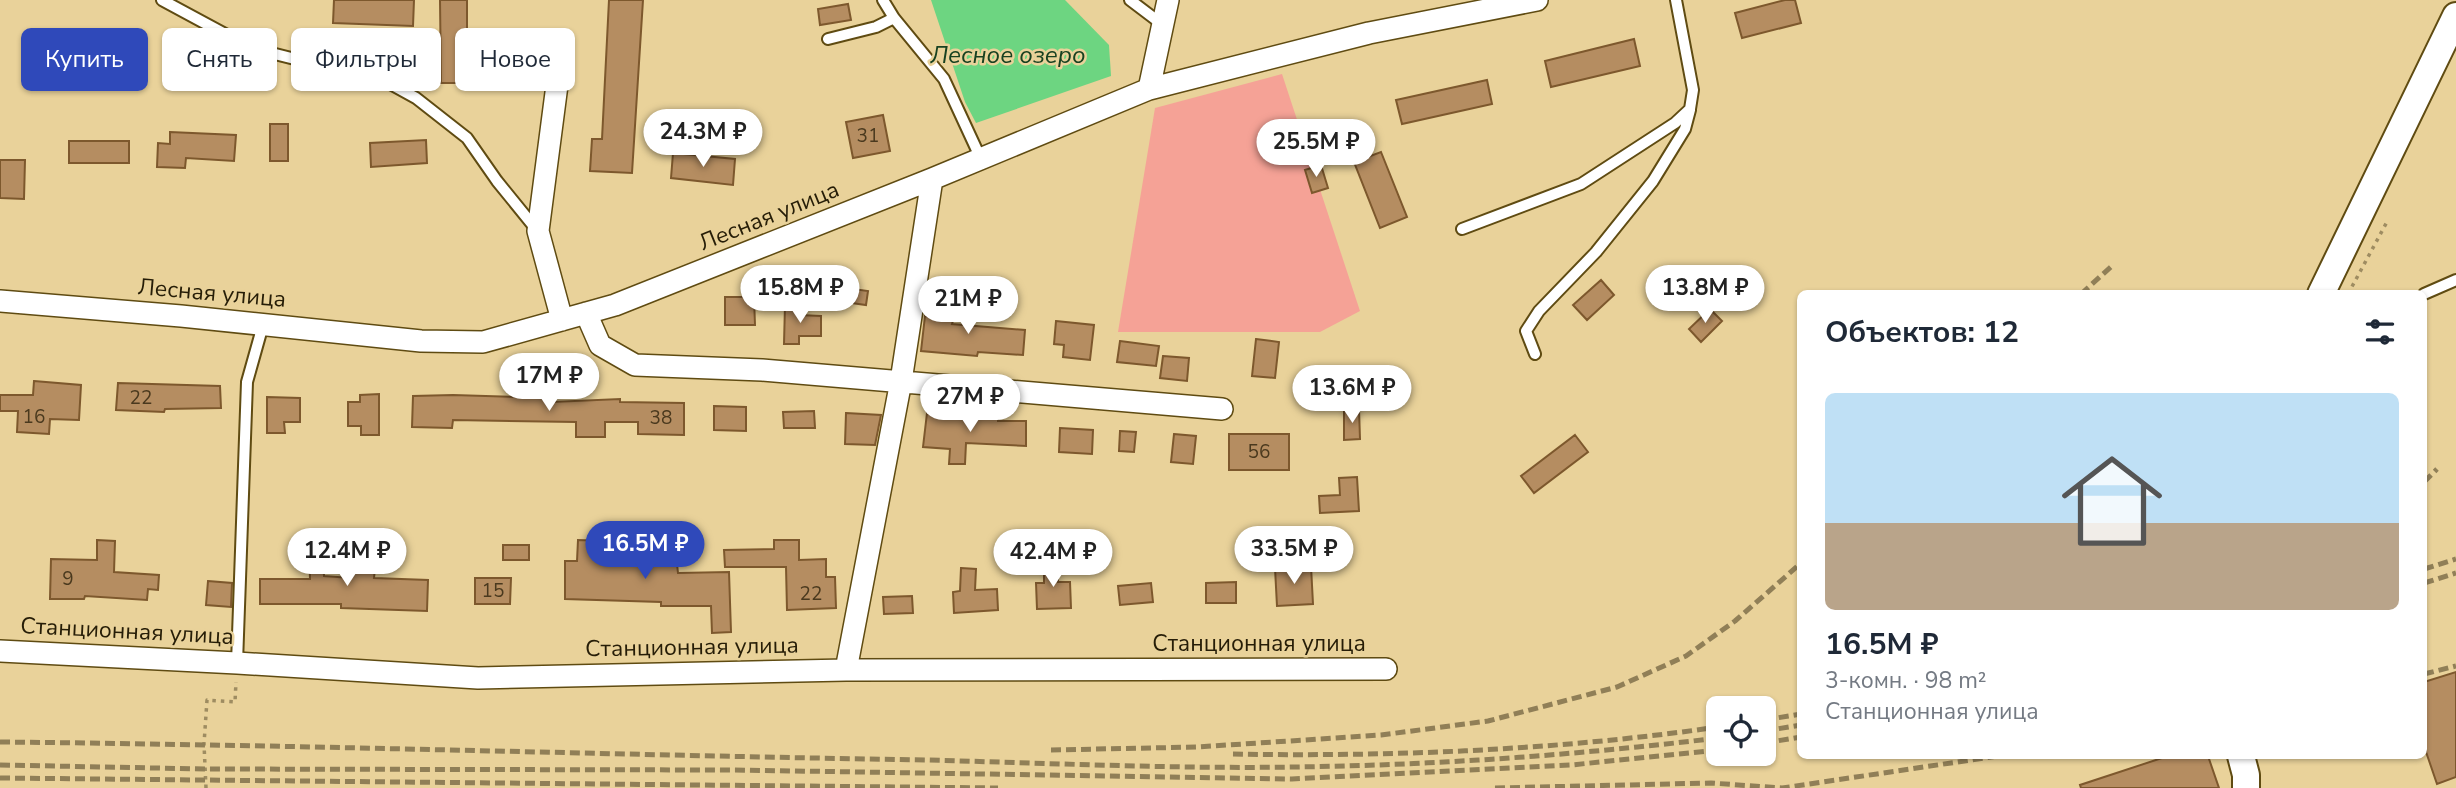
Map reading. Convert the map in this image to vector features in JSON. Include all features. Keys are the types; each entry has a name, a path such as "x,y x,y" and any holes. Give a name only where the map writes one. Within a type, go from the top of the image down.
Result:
{"street":[{"path":"1149,89 1168,0"},
{"name":"Лесная улица","path":"0,301 421,341 483,342 615,306 1149,89 1369,33 1537,0"},
{"path":"2323,290 2456,16"},
{"path":"556,91 538,231 562,320"},
{"path":"846,670 901,381 932,179"},
{"path":"586,313 600,345 635,365 762,370 1222,409"},
{"name":"Станционная улица","path":"0,651 478,678 846,670 1386,669"},
{"path":"2242,759 2246,788"}],"lane":[{"path":"162,0 251,48 387,82 416,99 467,138 497,181 538,231"},
{"path":"883,0 894,18 944,79 981,159"},
{"path":"1130,0 1163,25"},
{"path":"1535,354 1526,331 1539,312 1596,252 1653,181 1685,129 1693,90 1676,0"},
{"path":"828,39 876,27 894,18"},
{"path":"1462,229 1581,184 1675,123 1690,109"},
{"path":"2427,293 2456,280"},
{"path":"237,663 247,382 263,325"}],"path":[{"path":"2350,290 2388,220"},
{"path":"206,788 206,700 234,702 237,663"}],"shaded area":[{"path":"1282,74 1360,311 1320,332 1118,332 1155,108"}],"water":[{"name":"Лесное озеро","path":"931,0 1065,0 1109,45 1111,76 976,123 965,102"}],"building":[{"path":"334,0 414,0 413,26 333,23"},
{"path":"440,0 467,0 467,28 455,28 455,83 441,83"},
{"path":"609,0 643,0 632,173 590,171 592,139 602,139"},
{"path":"1785,0 1795,0 1801,23 1742,38 1735,13"},
{"path":"848,4 851,20 820,25 818,9"},
{"path":"1634,39 1640,66 1551,87 1545,61"},
{"path":"1487,80 1492,104 1402,124 1396,100"},
{"path":"883,115 890,151 853,158 846,122"},
{"path":"270,124 288,124 288,161 270,161"},
{"path":"170,132 236,135 234,161 186,158 185,168 157,167 158,143 170,144"},
{"path":"426,140 427,163 371,167 370,143"},
{"path":"69,141 129,141 129,163 69,163"},
{"path":"1381,152 1407,217 1380,228 1354,162"},
{"path":"673,153 735,159 733,185 671,178"},
{"path":"0,160 25,160 24,199 0,198"},
{"path":"1321,165 1328,188 1312,193 1305,170"},
{"path":"1601,280 1614,295 1587,320 1573,305"},
{"path":"846,288 868,291 866,305 844,302"},
{"path":"725,297 754,297 755,325 725,325"},
{"path":"945,298 959,302 952,324 1025,330 1023,355 978,352 977,356 921,351 925,316 939,318"},
{"path":"785,305 799,306 799,315 821,316 821,336 799,336 799,344 784,344"},
{"path":"1710,309 1722,321 1701,342 1689,329"},
{"path":"1056,321 1094,325 1090,360 1063,357 1064,345 1054,344"},
{"path":"1256,339 1279,342 1275,378 1252,376"},
{"path":"1120,341 1159,346 1156,366 1117,362"},
{"path":"1163,356 1189,358 1187,381 1160,378"},
{"path":"34,381 81,385 79,420 50,419 49,434 17,432 18,411 0,411 0,395 33,395"},
{"path":"118,383 220,386 221,408 165,409 164,412 116,410"},
{"path":"379,394 379,435 361,435 361,426 348,426 348,402 360,402 360,395"},
{"path":"413,396 552,398 552,402 620,399 620,402 684,403 684,435 638,434 638,422 605,422 605,437 576,437 576,422 453,420 452,428 412,427"},
{"path":"267,397 300,398 300,422 284,422 285,433 267,433"},
{"path":"714,406 746,407 746,431 714,430"},
{"path":"1359,409 1360,439 1344,440 1344,410"},
{"path":"814,411 815,428 784,428 783,412"},
{"path":"846,413 881,415 875,445 845,444"},
{"path":"927,413 998,421 1026,421 1026,446 966,443 965,464 949,464 950,449 923,447"},
{"path":"1060,428 1093,430 1092,454 1059,452"},
{"path":"1120,431 1136,432 1134,452 1119,451"},
{"path":"1174,434 1196,436 1193,464 1171,462"},
{"path":"1229,434 1289,434 1289,470 1229,470"},
{"path":"1575,435 1588,452 1534,493 1521,476"},
{"path":"1357,477 1359,511 1320,513 1319,496 1340,495 1339,478"},
{"path":"624,539 624,560 653,560 653,557 676,555 678,573 729,572 731,632 712,633 711,606 661,606 661,602 565,599 565,561 577,561 578,540"},
{"path":"97,540 115,541 114,572 159,575 158,590 148,589 147,600 85,596 84,599 50,599 51,559 97,560"},
{"path":"774,540 799,540 799,560 826,559 826,577 835,577 836,608 787,610 786,567 725,567 724,550 774,549"},
{"path":"503,545 529,545 529,560 503,560"},
{"path":"309,546 323,546 324,576 351,578 354,558 376,560 374,578 428,580 427,611 341,608 341,604 260,604 260,579 310,579"},
{"path":"1044,560 1058,560 1058,582 1070,582 1071,608 1037,609 1036,583 1044,583"},
{"path":"1311,566 1313,604 1277,606 1275,568"},
{"path":"961,568 976,569 975,590 997,589 998,610 954,613 953,592 960,591"},
{"path":"475,578 511,578 510,604 475,604"},
{"path":"208,581 232,583 231,607 206,605"},
{"path":"1236,582 1236,603 1206,603 1206,583"},
{"path":"1151,583 1153,602 1120,605 1118,586"},
{"path":"912,596 913,613 884,614 883,597"},
{"path":"2456,672 2456,777 2437,784 2427,755 2427,681"},
{"path":"2159,759 2209,759 2219,788 2081,788 2080,785"}],"railway":[{"path":"2085,290 2113,265"},
{"path":"2427,479 2437,469"},
{"path":"2427,568 2456,559"},
{"path":"1051,750 1197,747 1381,735 1488,721 1617,687 1686,656 1735,621 1797,567"},
{"path":"2427,582 2456,573"},
{"path":"2427,673 2456,666"},
{"path":"1776,718 1797,715"},
{"path":"1776,729 1797,726"},
{"path":"1233,754 1476,750 1598,741 1706,729"},
{"path":"1776,741 1797,738"},
{"path":"0,742 1250,767 1349,766 1507,758 1706,739"},
{"path":"0,765 206,769 735,770 1292,779 1571,765 1706,751"},
{"path":"1495,788 1711,783 1782,788 1978,759"},
{"path":"0,778 998,788"}]}
